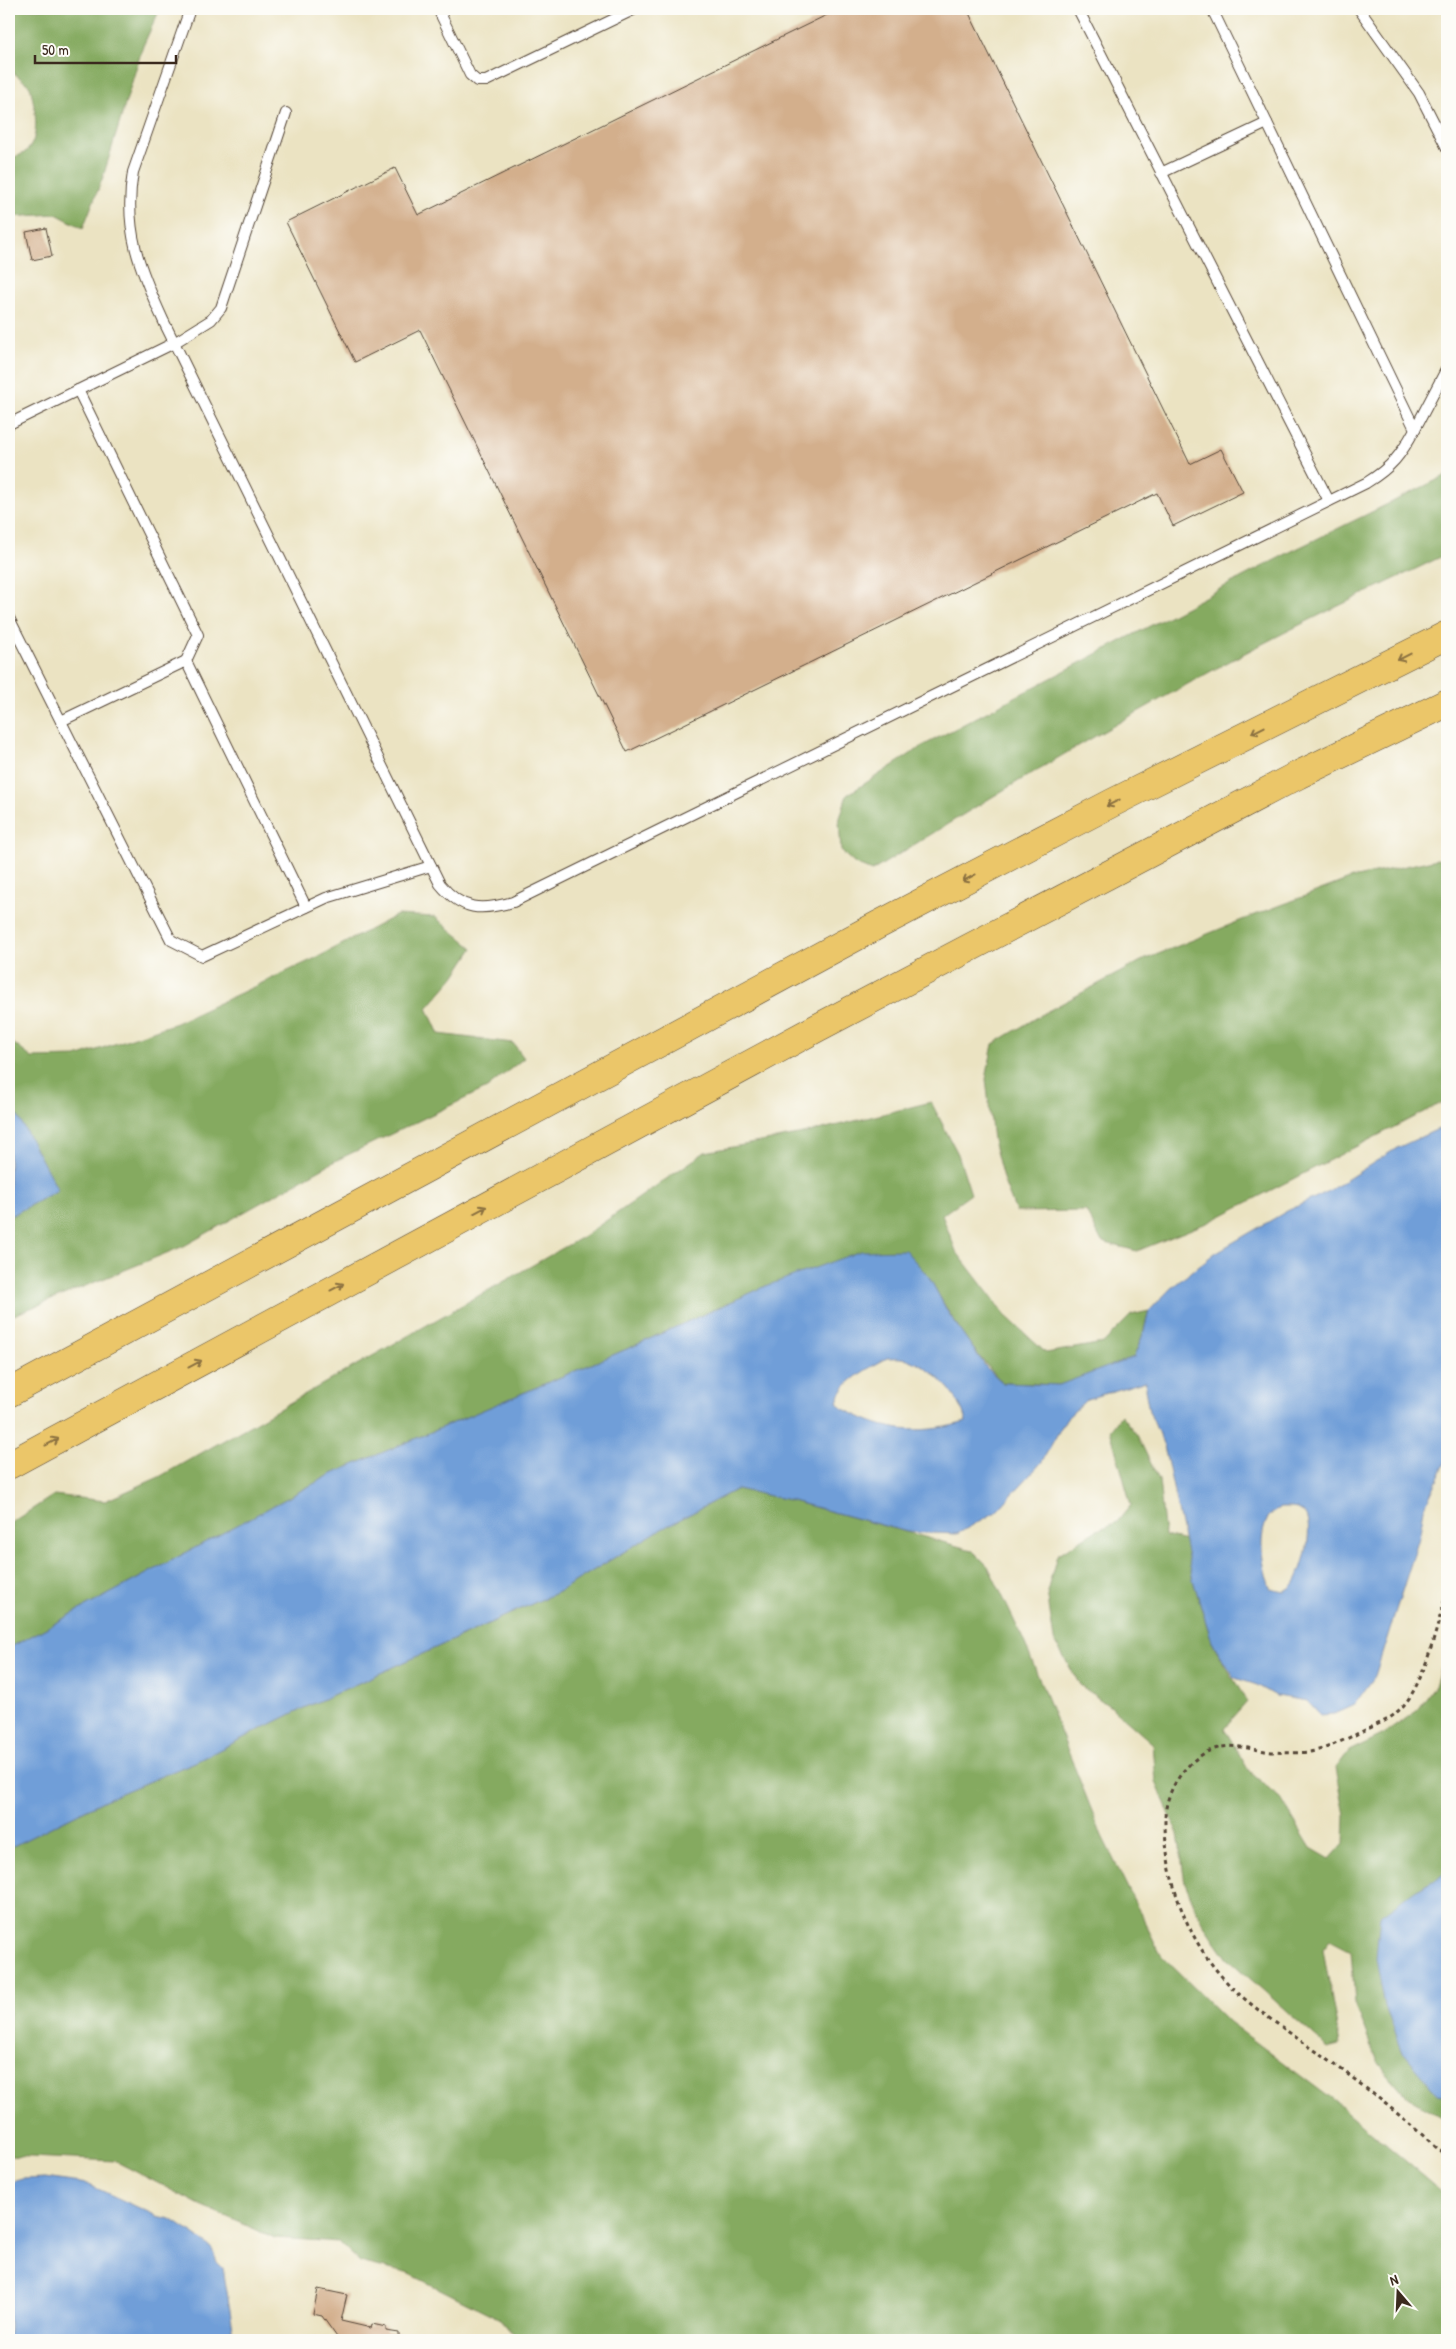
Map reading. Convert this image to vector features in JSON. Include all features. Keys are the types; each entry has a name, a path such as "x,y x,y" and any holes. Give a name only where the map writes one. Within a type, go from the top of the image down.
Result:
{"highway":[{"path":"9,1393 878,925 1112,803 1447,635"},
{"path":"9,1465 817,1028 1290,780 1447,703"}],"lane":[{"path":"190,9 141,146 129,196 132,239 138,261 174,343 431,866 445,890 464,905 481,909 513,902 1383,473 1398,459 1447,368"},
{"path":"438,9 470,75 476,81 486,81 634,9"},
{"path":"1078,9 1329,501"},
{"path":"1212,9 1415,429"},
{"path":"1359,9 1419,93 1447,148"},
{"path":"9,424 174,343 212,320 221,308 286,113"},
{"path":"1161,173 1267,123"},
{"path":"61,721 186,661 198,635 78,390"},
{"path":"9,618 171,940 202,956 326,898 431,866"},
{"path":"186,661 306,907"}],"path":[{"path":"1447,1592 1416,1688 1397,1713 1338,1742 1311,1752 1273,1752 1241,1746 1218,1748 1198,1756 1180,1775 1165,1803 1165,1832 1172,1878 1187,1926 1215,1968 1244,1999 1341,2069 1408,2122 1447,2157"}],"green space":[{"path":"9,9 160,9 143,46 103,177 83,228 56,214 9,217 9,159 24,153 30,147 34,140 36,121 30,86 9,69"},
{"path":"1447,475 1447,554 1274,638 1173,692 957,818 872,871 855,864 841,851 839,821 847,795 926,744 1288,553"},
{"path":"1437,859 1447,861 1447,1100 1209,1222 1137,1251 1102,1242 1086,1211 1016,1212 1004,1182 993,1140 986,1079 993,1044 1046,1012 1141,961 1352,878"},
{"path":"397,915 435,917 473,948 454,977 427,1008 439,1034 513,1043 524,1058 487,1088 335,1161 184,1246 9,1317 9,1217 57,1190 9,1100 9,1040 32,1058 76,1057 176,1023 320,956"},
{"path":"931,1102 958,1154 971,1194 942,1215 956,1251 1005,1315 1046,1353 1103,1343 1131,1315 1149,1311 1134,1357 1062,1385 1003,1383 981,1359 962,1333 929,1277 766,1286 634,1346 332,1474 9,1648 9,1524 54,1495 105,1501 159,1477 584,1236 705,1152 798,1135"},
{"path":"1121,1415 1137,1435 1159,1480 1165,1536 1186,1541 1193,1580 1212,1642 1247,1702 1224,1728 1249,1771 1281,1799 1311,1848 1330,1859 1344,1843 1345,1815 1336,1768 1349,1751 1384,1734 1418,1710 1435,1686 1447,1646 1447,1873 1415,1890 1385,2007 1404,2054 1438,2094 1447,2096 1447,2120 1408,2098 1378,2062 1355,2003 1351,1951 1330,1940 1323,1949 1340,2045 1328,2048 1228,1959 1202,1922 1185,1883 1178,1834 1156,1782 1153,1744 1112,1708 1080,1685 1054,1640 1047,1592 1057,1555 1095,1531 1117,1522 1131,1505 1110,1430"},
{"path":"737,1489 785,1499 972,1550 988,1566 1024,1641 1102,1836 1161,1955 1229,2022 1337,2103 1447,2196 1447,2340 518,2340 500,2319 410,2274 360,2262 339,2242 275,2238 200,2205 115,2161 9,2156 9,1848 107,1799 195,1762 295,1712 558,1592 658,1531"}],"water":[{"path":"9,1100 58,1190 9,1217"},
{"path":"1447,1125 1447,1459 1424,1509 1419,1538 1375,1676 1354,1705 1334,1714 1320,1715 1307,1701 1276,1696 1257,1685 1235,1678 1212,1642 1193,1580 1164,1446 1149,1411 1145,1389 1146,1381 1087,1399 1066,1419 1041,1463 996,1512 957,1534 907,1532 785,1499 737,1489 658,1531 558,1592 295,1712 195,1762 107,1799 9,1848 9,1648 332,1474 634,1346 766,1286 861,1251 905,1250 929,1277 949,1314 986,1367 1003,1383 1059,1385 1134,1357 1149,1311 1171,1288 1215,1253 1287,1211 1327,1192 1397,1148","holes":["887,1358 908,1359 929,1370 953,1394 959,1403 966,1422 924,1430 884,1426 848,1411 837,1402 840,1394 850,1381","1280,1508 1301,1510 1307,1518 1308,1526 1307,1548 1298,1578 1285,1591 1270,1588 1262,1553 1265,1526 1269,1517"]},
{"path":"1447,1873 1447,2096 1438,2094 1404,2054 1385,2007 1376,1958 1380,1916 1415,1890"},
{"path":"45,2178 87,2184 157,2216 171,2219 202,2240 212,2249 217,2262 223,2268 235,2340 9,2340 9,2183 22,2179"}],"building":[{"path":"839,9 967,9 1190,464 1221,449 1243,492 1173,526 1157,493 627,752 420,330 355,362 286,222 395,168 418,215"},
{"path":"46,228 52,256 32,260 26,232"},
{"path":"318,2289 347,2295 341,2321 371,2328 372,2324 386,2327 386,2331 399,2333 399,2340 339,2340 322,2316 313,2314"}]}
